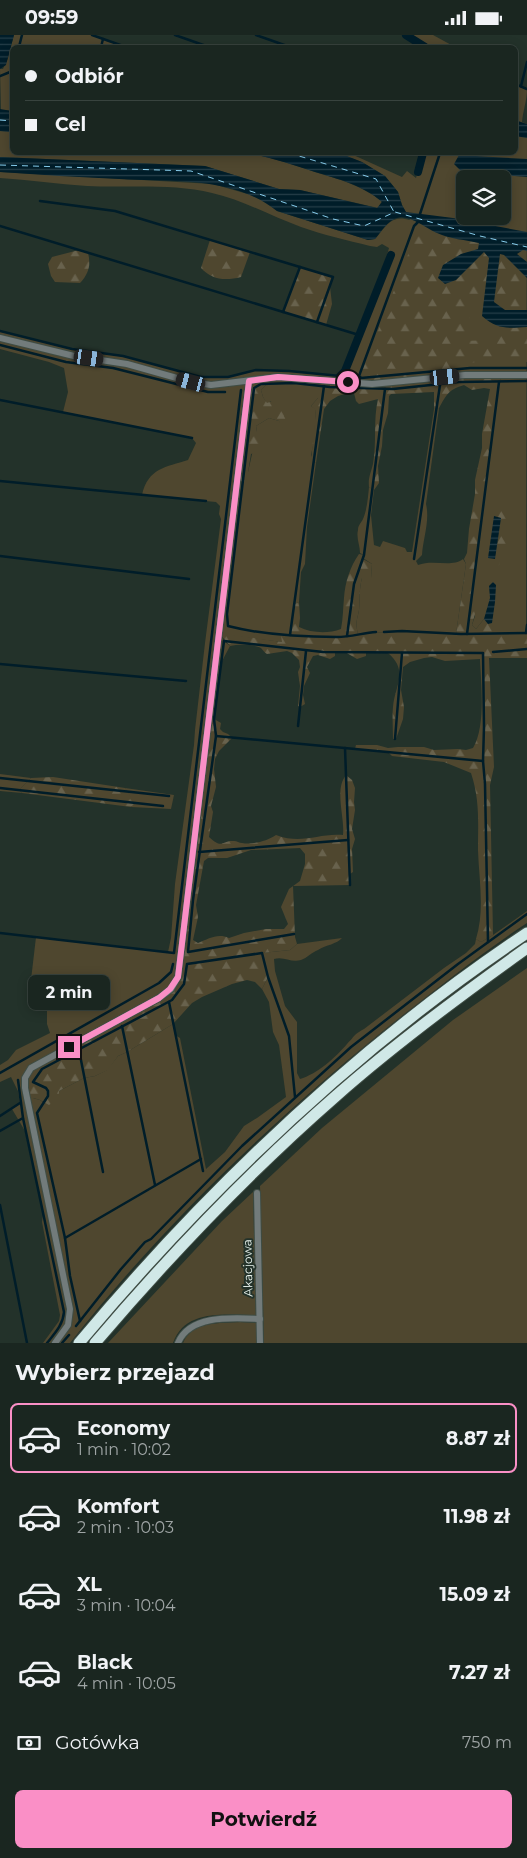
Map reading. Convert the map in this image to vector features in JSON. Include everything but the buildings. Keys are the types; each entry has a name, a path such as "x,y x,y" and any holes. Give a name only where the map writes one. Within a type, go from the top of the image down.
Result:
{"highway":[{"path":"79,1343 144,1268 189,1220 289,1122 404,1024 527,933"},
{"path":"95,1343 224,1201 305,1124 410,1035 527,948"}],"street":[{"path":"0,338 74,356 128,364 200,384 216,385 278,377 332,382 380,383 465,375 527,375"},
{"path":"55,1343 68,1325 70,1309 25,1088 25,1079 32,1068 159,998 170,989 178,977 249,381"},
{"name":"Akacjowa","path":"257,1193 260,1343"},
{"path":"178,1343 190,1327 204,1321 260,1319"}],"green space":[{"path":"14,35 92,35 120,45 11,45"},
{"path":"406,35 433,35 451,45 422,45"},
{"path":"10,50 10,111 1,110 0,69 3,69"},
{"path":"518,85 527,89 522,122 527,124 526,633 493,633 484,619 476,629 472,625 475,616 470,609 499,382 503,374 361,374 362,383 318,398 311,406 316,409 311,455 314,463 316,463 307,527 305,564 301,572 299,602 295,604 290,635 282,642 220,634 230,646 221,663 214,719 209,719 176,981 33,1098 44,1103 59,1091 84,1078 95,1076 107,1070 118,1056 173,1024 175,1035 180,1038 206,1169 225,1152 244,1126 286,1097 279,1045 273,1032 269,1002 262,989 268,977 262,953 290,950 297,944 342,938 301,960 274,959 275,971 285,1006 297,1022 297,1073 300,1079 325,1065 356,1034 466,953 475,944 476,939 481,942 527,911 527,923 479,956 403,1015 269,1129 185,1211 145,1254 70,1343 43,1343 59,1321 60,1315 42,1222 43,1215 25,1131 12,1109 20,1103 18,1091 11,1077 0,1082 0,1065 8,1060 16,1050 50,1033 47,1024 47,1002 34,1001 29,997 36,937 168,952 221,519 219,514 220,506 216,502 142,495 145,486 153,474 165,467 188,460 196,443 192,438 63,412 68,392 64,368 0,349 0,331 72,349 123,356 201,377 228,377 256,370 340,376 345,371 387,265 385,262 389,248 382,244 377,247 370,246 318,233 235,200 197,190 166,187 65,184 0,178 0,172 213,184 251,195 266,202 277,211 368,240 375,239 393,220 410,220 398,192 385,176 362,162 343,155 353,155 402,177 407,171 416,178 422,155 518,155","holes":["249,381 267,384 261,390 267,404 271,401 283,428 279,421 269,418 256,426 257,432 248,472"]},
{"path":"0,131 10,132 10,155 256,155 341,180 366,191 382,201 378,208 300,190 279,189 205,166 0,157"},
{"path":"417,232 438,234 479,243 478,249 461,254 456,280 484,252 489,258 483,306 473,306 462,341 498,340 501,328 527,327 527,362 489,360 457,365 463,369 465,375 503,374 499,382 470,609 476,610 472,625 476,629 484,619 488,624 492,623 494,633 526,632 527,625 527,658 489,658 494,767 490,785 493,935 481,942 476,939 479,928 481,895 477,802 471,773 444,762 392,756 388,752 355,749 356,745 377,745 388,748 424,747 434,750 466,750 473,748 480,728 481,717 480,659 445,661 432,657 410,662 403,667 401,690 404,707 403,719 396,739 393,739 393,707 399,672 398,666 388,653 366,653 366,656 357,659 345,652 335,652 335,656 330,659 318,655 313,656 307,667 310,673 304,686 305,704 300,707 298,706 300,686 299,660 292,653 287,651 267,654 261,648 254,646 230,646 219,633 282,642 281,635 290,635 295,604 299,602 299,627 309,631 320,632 331,632 341,629 347,580 359,554 364,555 363,559 372,564 371,578 362,578 361,582 356,624 358,634 402,631 456,634 466,564 464,559 467,553 475,494 475,480 482,448 482,434 490,389 472,390 464,385 448,393 439,408 434,409 434,392 391,394 389,396 388,413 383,430 378,466 379,483 374,490 369,487 369,480 374,456 378,399 359,404 354,393 351,392 330,401 324,409 316,463 311,461 316,410 311,406 318,398 322,381 362,383 361,374"},
{"path":"210,240 250,252 241,277 219,279 201,268"},
{"path":"79,250 88,253 89,257 87,272 80,283 55,282 51,276 48,264 52,257"},
{"path":"500,253 524,276 520,310 505,310 494,302"},
{"path":"300,267 333,277 330,287 332,304 326,325 283,312"},
{"path":"263,378 267,384 261,390 267,403 287,395 289,398 288,411 284,416 287,422 283,428 280,427 279,421 269,418 256,426 257,432 261,435 261,445 257,452 251,454 248,472 250,480 237,485 249,381"},
{"path":"439,408 426,504 426,529 422,555 416,561 418,565 424,563 453,563 463,559 466,564 456,634 402,631 358,634 356,624 361,582 362,578 371,578 372,564 363,558 364,555 360,553 357,536 358,527 365,512 369,487 374,490 371,515 374,545 380,547 383,541 405,548 407,552 412,552 434,409"},
{"path":"500,509 507,512 506,528 509,534 499,565 490,570 485,570 482,566 488,558 495,559 501,518 494,516"},
{"path":"209,719 214,719 221,723 220,729 232,738 219,751 215,759 216,787 211,806 213,812 209,837 217,843 222,844 234,841 255,843 276,835 285,838 302,839 343,835 341,788 346,775 352,780 355,788 355,810 352,829 355,839 352,849 353,872 350,874 350,885 293,886 295,937 297,944 290,950 262,953 268,977 262,989 255,982 247,980 232,984 202,997 192,1003 173,1024 118,1056 108,1070 95,1076 84,1078 59,1091 59,1098 49,1105 27,1096 26,1074 150,1003 176,981","holes":["300,848 305,854 305,864 300,881 289,889 281,907 288,924 284,929 266,929 229,938 217,936 198,943 193,940 198,917 196,905 204,861 208,858 227,858 251,850"]},
{"path":"0,774 31,778 19,790 22,793 0,791"},
{"path":"53,777 125,788 135,803 131,807 22,793 19,790 31,778"},
{"path":"125,788 174,795 171,809 131,807 134,803"},
{"path":"527,968 527,1343 264,1343 260,1186 322,1128 453,1020"},
{"path":"253,1192 256,1315 220,1315 197,1319 187,1324 179,1332 173,1343 108,1343 222,1221"},
{"path":"215,1323 256,1323 257,1343 183,1343 193,1330 200,1327"}],"water":[{"path":"0,35 14,35 6,65 0,69"},
{"path":"0,109 10,111 10,132 0,131"},
{"path":"518,121 527,124 527,138 518,136"},
{"path":"256,155 344,155 362,162 385,176 398,192 406,212 456,219 456,225 490,225 527,232 527,251 523,250 517,254 527,262 527,278 504,255 500,254 494,302 505,310 527,310 527,327 498,326 482,316 489,258 484,252 456,280 445,284 438,278 443,265 461,254 478,249 479,243 442,235 407,218 394,219 375,239 368,240 277,211 260,200 222,186 181,181 0,172 0,157 205,166 279,189 300,190 377,208 382,202 367,191 341,180"},
{"path":"459,155 527,159 527,177 511,176 511,170 460,170 454,164"},
{"path":"494,516 501,518 495,559 488,558"},
{"path":"493,582 496,585 495,602 492,623 488,624 484,619 490,598 489,586"}],"waterway":[{"path":"20,45 22,35"},
{"path":"92,35 120,45"},
{"path":"175,35 203,45"},
{"path":"256,35 284,45"},
{"path":"406,35 422,45"},
{"path":"102,45 103,39"},
{"path":"521,86 527,62"},
{"path":"0,76 10,72"},
{"path":"518,85 527,89"},
{"path":"418,172 422,155"},
{"path":"420,214 439,155"},
{"path":"40,201 115,211 333,277 317,322"},
{"path":"418,222 414,226 359,376 361,378 470,368 527,368"},
{"path":"0,226 359,335"},
{"path":"340,376 345,371 391,255"},
{"path":"283,312 300,267"},
{"path":"0,331 72,349 123,356 201,377 228,377 256,370 340,376"},
{"path":"0,345 66,362 113,368 208,392 225,392"},
{"path":"376,632 342,637 310,637 282,635 228,626 227,614 254,388 261,384 294,383 330,387 393,389 459,382 527,381"},
{"path":"467,634 499,382"},
{"path":"414,559 440,385"},
{"path":"290,635 324,386"},
{"path":"347,636 354,584 364,555 385,389"},
{"path":"0,933 174,953 241,390"},
{"path":"0,400 192,438"},
{"path":"0,481 206,501"},
{"path":"0,556 189,579"},
{"path":"526,633 527,625"},
{"path":"384,632 527,633"},
{"path":"294,934 188,952 193,900 216,736 214,719 224,641 323,652 483,653 483,761 488,942"},
{"path":"493,652 527,649"},
{"path":"298,726 306,651"},
{"path":"395,739 402,653"},
{"path":"0,664 186,681"},
{"path":"216,736 483,761"},
{"path":"345,748 350,885"},
{"path":"0,778 169,796"},
{"path":"0,788 163,806"},
{"path":"199,852 348,840"},
{"path":"76,1326 145,1242 151,1239 242,1146 351,1047 458,964 527,914"},
{"path":"80,1321 70,1276 65,1238 37,1113 48,1096 46,1088 33,1082 42,1069 172,1000 184,984 187,964 262,953 268,977 289,1036 295,1097"},
{"path":"0,1073 159,983 171,972 173,964"},
{"path":"169,1002 203,1171"},
{"path":"122,1026 155,1185"},
{"path":"79,1050 103,1172"},
{"path":"18,1080 23,1118 64,1312 60,1325 47,1343"},
{"path":"0,1116 20,1103"},
{"path":"0,1131 23,1118"},
{"path":"65,1238 201,1159"},
{"path":"0,1205 27,1343"},
{"path":"62,1343 69,1335"}],"ferry route":[{"path":"0,120 10,121"},
{"path":"296,155 376,179 394,212"},
{"path":"0,165 191,171 333,219 364,226 395,212 527,247"}],"route":[{"path":"69,1047 159,998 170,989 178,977 249,381 278,377 348,382"}]}
